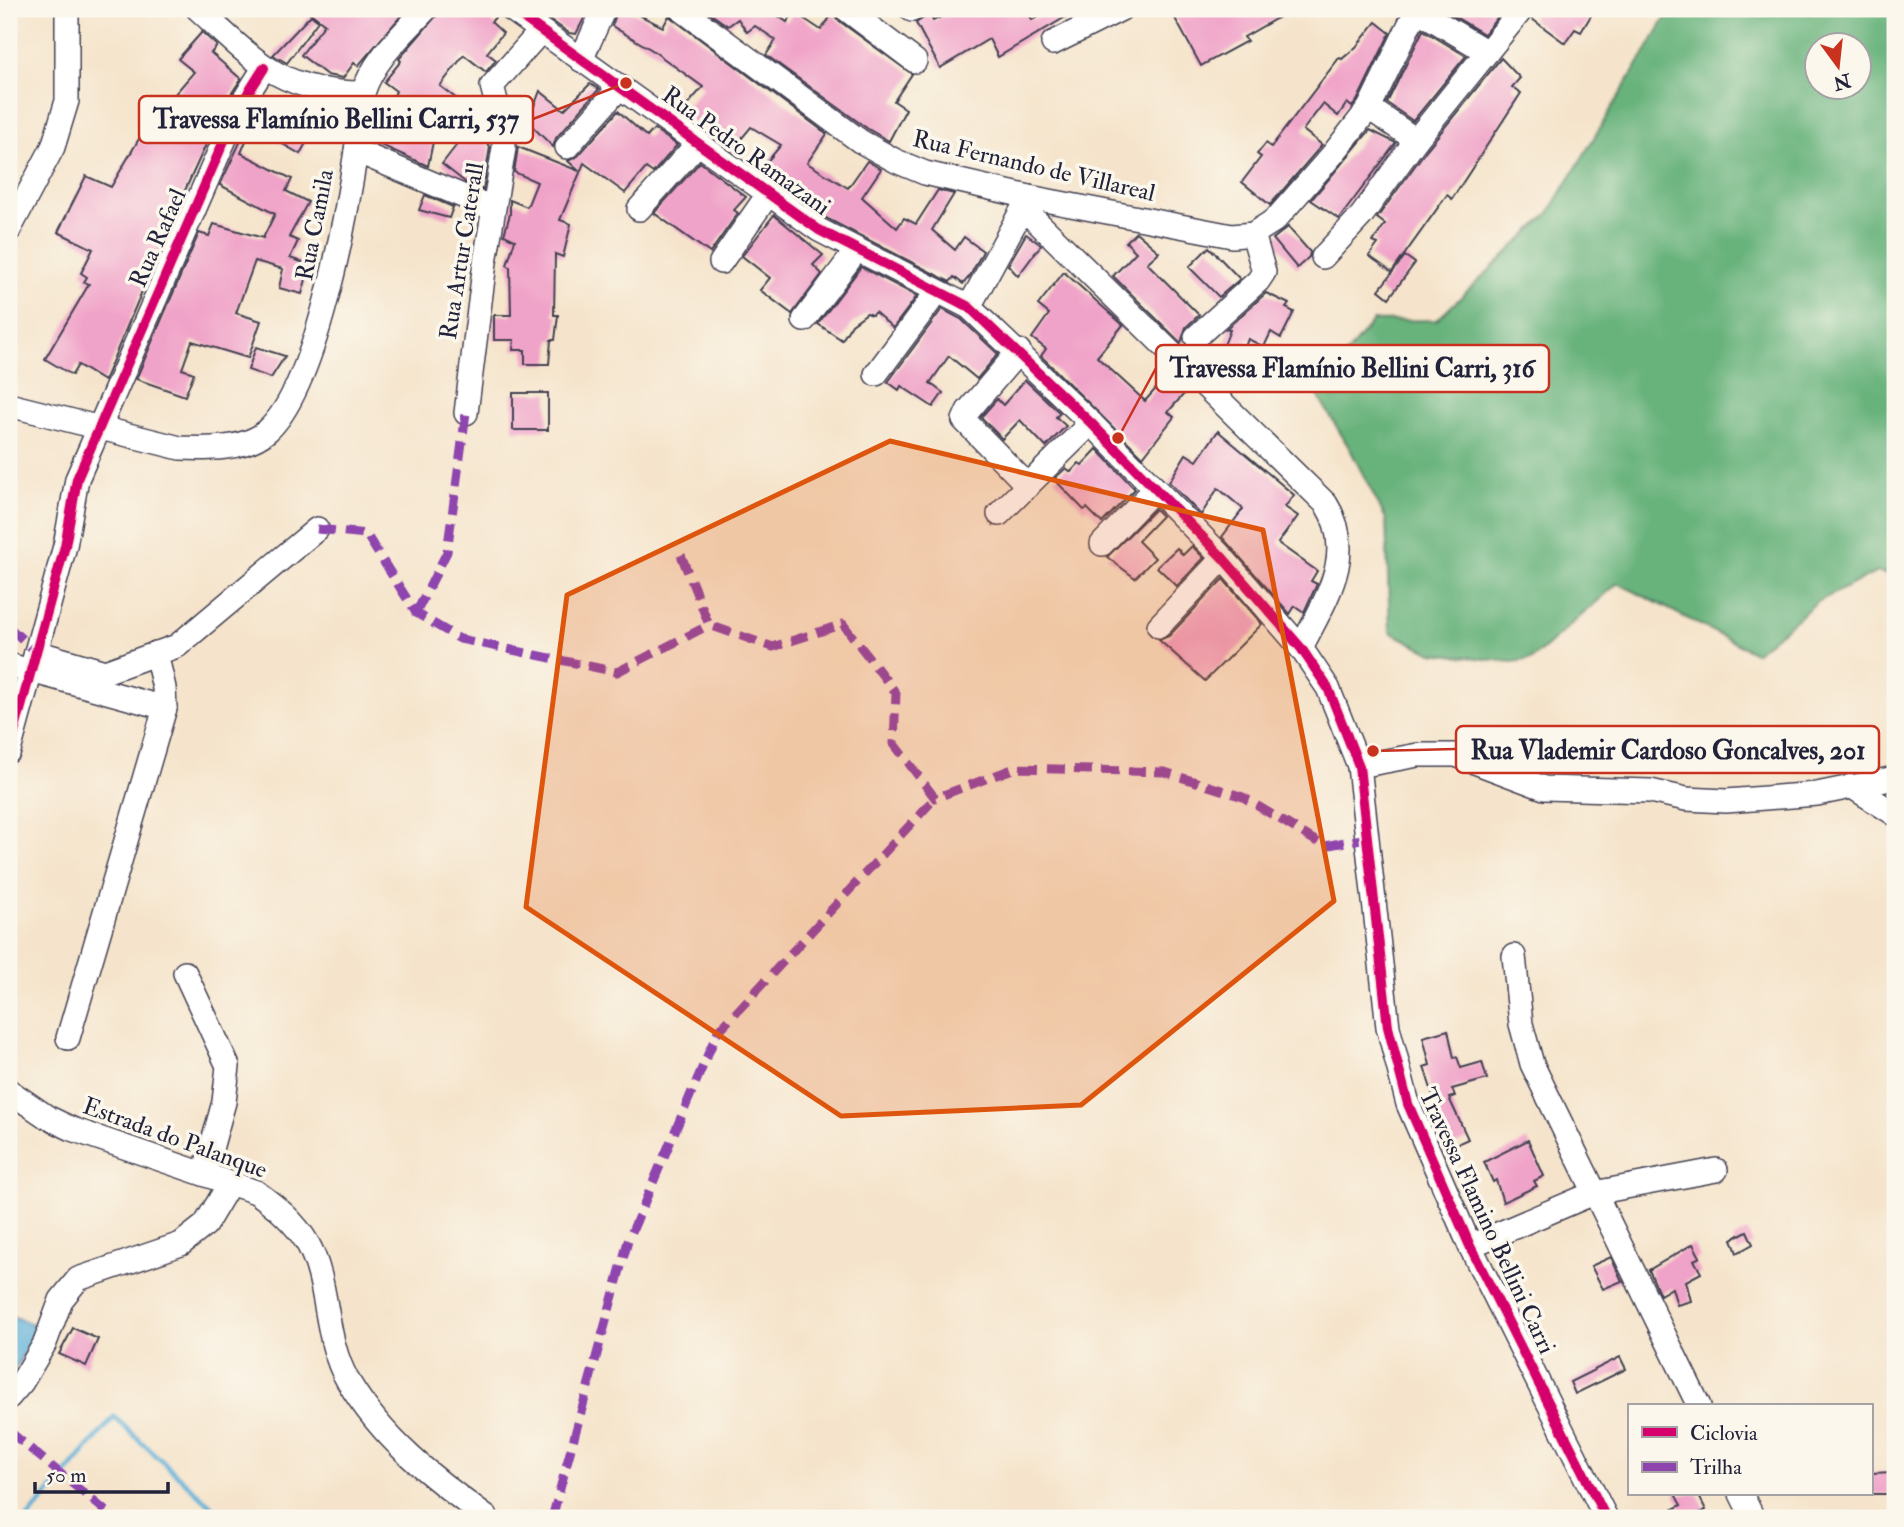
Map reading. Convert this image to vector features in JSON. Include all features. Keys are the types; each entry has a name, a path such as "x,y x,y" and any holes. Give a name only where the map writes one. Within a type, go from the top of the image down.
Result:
{"street":[{"path":"9,230 53,148 68,101 67,9"},
{"path":"198,9 264,68 313,89 331,93 363,93"},
{"name":"Rua Camila","path":"99,429 180,447 206,449 242,443 265,433 284,412 303,367 335,271 363,93 388,50 426,9"},
{"name":"Rua Pedro Ramazani","path":"511,9 819,230 969,307 1018,351 1155,489"},
{"path":"581,60 604,9"},
{"name":"Rua Fernando de Villareal","path":"681,9 860,141 925,173 1027,203 1211,234 1253,234"},
{"path":"846,9 915,61"},
{"path":"1053,43 1121,9"},
{"path":"1196,337 1258,281 1264,272 1263,262 1253,234 1275,220 1297,197 1368,108 1417,9 1488,51"},
{"path":"1323,257 1362,215 1416,140 1522,9"},
{"name":"Rua Artur Caterall","path":"466,413 504,136 492,86 540,32"},
{"name":"Rua Rafael","path":"9,751 25,663 65,546 77,479 237,111 264,68"},
{"path":"567,147 620,87"},
{"path":"1368,108 1416,140"},
{"path":"639,209 699,142"},
{"path":"356,151 493,209"},
{"path":"721,262 769,193"},
{"path":"969,307 1027,203 1326,504 1340,534 1337,572 1301,648"},
{"path":"804,320 856,251"},
{"path":"876,374 937,292"},
{"path":"1018,351 968,411 965,425 1028,486"},
{"path":"9,405 99,429"},
{"path":"999,514 1091,423"},
{"path":"1102,544 1155,489"},
{"name":"Travessa Flamino Bellini Carri","path":"1155,489 1223,558 1301,648 1328,688 1346,728 1359,766 1388,1027 1396,1067 1408,1104 1470,1246 1606,1518"},
{"path":"25,663 93,668 105,672 177,646 317,529"},
{"path":"1159,626 1223,558"},
{"path":"68,1038 165,708 164,688 156,653"},
{"path":"25,663 68,681 165,708"},
{"path":"68,681 93,668"},
{"path":"1359,766 1418,755 1456,755 1545,788 1650,791 1686,799 1726,801 1817,793 1895,778"},
{"path":"1851,786 1895,814"},
{"path":"1514,956 1521,1024 1532,1064 1698,1404"},
{"path":"185,973 228,1066 224,1102 204,1174"},
{"name":"Estrada do Palanque","path":"9,1091 47,1117 72,1129 256,1192 281,1211 309,1247 317,1268 335,1354 348,1381 379,1426 430,1475 487,1518"},
{"path":"1470,1246 1594,1193 1716,1170"},
{"path":"9,1397 22,1382 45,1343 61,1300 78,1279 181,1244 205,1225 230,1183"},
{"path":"1742,1496 1753,1518"}],"highlighted area":[{"path":"890,441 1263,530 1334,901 1081,1105 841,1116 526,907 567,595"}],"green space":[{"path":"1671,9 1895,9 1895,576 1877,572 1817,602 1755,653 1618,583 1532,659 1512,662 1432,653 1390,632 1386,519 1351,451 1316,392 1373,321 1437,320 1549,213"}],"water":[{"path":"9,1315 38,1326 9,1381"}],"building":[{"path":"305,9 407,9 358,66 354,63 343,78 327,75 301,55 325,24"},
{"path":"442,9 497,9 498,14 491,22 503,33 487,53 496,60 486,72 464,55 440,86 487,122 490,139 487,143 490,147 483,190 465,182 442,164 469,129 440,108 428,166 374,142 396,91 384,82 401,61 399,59"},
{"path":"546,9 589,9 576,34 569,33 543,15"},
{"path":"618,9 627,9 663,27 669,16 827,134 807,163 848,188 867,161 881,169 862,197 897,228 904,218 916,224 938,190 954,194 932,230 955,250 964,237 983,251 970,276 963,284 954,277 950,282 826,218 760,170 781,145 751,127 732,150 673,108 676,104 683,110 703,87 652,50 612,26"},
{"path":"704,9 768,9 787,22 794,12 821,30 833,13 838,20 912,74 894,101 906,109 889,141 868,129 766,55 776,40 755,26 747,32 738,19 728,26"},
{"path":"957,9 1027,9 1032,20 1054,9 1079,9 998,57 989,39 940,68 916,23 925,17 928,11 933,21"},
{"path":"1170,9 1229,9 1232,14 1242,9 1293,9 1244,37 1247,41 1201,66"},
{"path":"1442,9 1504,9 1484,34"},
{"path":"1536,9 1595,9 1581,32 1575,29 1565,43 1532,19"},
{"path":"311,15 318,21 287,63 273,55"},
{"path":"1376,22 1390,33 1357,101 1352,107 1347,103 1338,116 1323,104 1303,130 1322,145 1270,205 1242,182 1261,157 1257,154 1266,143 1271,147 1339,58 1342,59 1356,47"},
{"path":"1423,30 1466,56 1413,121 1387,103"},
{"path":"202,32 217,46 211,53 241,79 224,105 182,197 104,381 78,365 72,375 45,359 89,284 84,282 87,277 81,273 93,249 58,232 86,176 111,187 147,125 164,138 183,115 168,102 194,72 178,59"},
{"path":"1501,58 1520,78 1512,87 1521,93 1452,199 1447,195 1392,272 1369,256 1378,244 1373,242 1385,224 1377,218 1427,149"},
{"path":"590,84 599,89 556,138 553,147 528,122 540,91 564,110"},
{"path":"259,102 313,130 300,154 252,126 241,153 292,179 286,191 308,202 289,237 298,241 290,258 310,265 302,294 279,288 283,269 255,261 236,313 261,321 248,358 192,341 182,369 194,373 185,396 136,379 199,233 209,236 214,224 263,238 275,214 220,185"},
{"path":"618,111 647,137 654,129 677,145 653,173 646,168 625,193 584,163 560,220 571,224 563,257 555,254 554,315 558,315 555,340 551,340 549,364 525,364 525,350 513,350 514,340 494,340 494,315 511,315 510,267 507,265 515,240 504,235 510,214 510,200 527,207 537,182 514,172 518,147 579,171 568,161 578,156"},
{"path":"1370,130 1396,143 1339,219 1311,200"},
{"path":"700,162 746,197 734,210 738,213 710,253 654,213"},
{"path":"425,195 453,207 449,218 419,210"},
{"path":"774,215 823,255 813,265 822,274 792,314 760,290 770,278 742,256"},
{"path":"1288,227 1310,252 1309,257 1297,268 1273,239"},
{"path":"1136,232 1159,252 1147,263 1199,315 1186,327 1181,343 1113,276 1136,252 1126,242"},
{"path":"1026,234 1041,245 1018,276 1008,265"},
{"path":"1209,247 1240,279 1219,297 1189,267"},
{"path":"1405,256 1415,263 1389,298 1379,290"},
{"path":"861,267 917,296 893,328 875,312 872,315 867,313 852,324 842,340 818,324"},
{"path":"1064,272 1123,325 1097,357 1145,401 1168,375 1184,394 1168,412 1174,417 1143,457 1041,356 1046,349 1032,338 1049,314 1038,305"},
{"path":"1266,293 1289,304 1286,308 1294,312 1281,338 1271,332 1264,347 1248,339 1239,363 1220,355 1230,330 1226,329"},
{"path":"942,309 961,319 998,354 977,379 949,356 930,383 943,393 933,407 901,386 899,390 888,382"},
{"path":"256,347 285,356 271,378 248,370"},
{"path":"1025,380 1060,413 1056,417 1066,426 1046,447 1020,420 1002,439 981,417 997,399 1003,405"},
{"path":"513,393 548,393 548,430 513,430"},
{"path":"1218,431 1294,495 1285,507 1298,516 1278,543 1317,571 1311,581 1317,584 1304,612 1295,606 1290,614 1222,537 1243,509 1218,488 1201,515 1169,482 1186,454 1197,461"},
{"path":"1097,449 1135,489 1102,523 1087,508 1084,510 1054,479 1066,468 1071,472 1079,463 1082,465"},
{"path":"1155,509 1162,516 1138,541 1155,558 1135,578 1107,557"},
{"path":"1192,546 1204,558 1177,586 1157,567 1177,548 1183,555"},
{"path":"1223,579 1262,624 1205,681 1159,640 1169,636"},
{"path":"1448,1030 1454,1058 1457,1057 1461,1068 1482,1062 1487,1079 1452,1089 1455,1096 1449,1098 1468,1139 1453,1146 1442,1123 1424,1067 1430,1065 1423,1037"},
{"path":"1528,1140 1544,1176 1534,1181 1537,1186 1503,1202 1496,1180 1493,1182 1484,1162"},
{"path":"1747,1231 1753,1244 1737,1253 1732,1239"},
{"path":"1693,1244 1700,1257 1694,1260 1701,1273 1686,1281 1691,1301 1677,1305 1672,1288 1660,1295 1649,1270"},
{"path":"1611,1257 1622,1281 1603,1289 1591,1266"},
{"path":"73,1328 98,1339 86,1366 59,1354"},
{"path":"1620,1357 1626,1369 1575,1394 1570,1382"},
{"path":"1894,1472 1895,1494 1872,1494 1872,1473"},
{"path":"1676,1496 1699,1496 1706,1510 1690,1518 1657,1518 1681,1505"}],"waterway":[{"path":"28,1518 114,1417 224,1518"}],"marked path":[{"path":"416,613 447,552 466,413"},
{"path":"317,529 366,534 416,613 460,639 617,672 709,625"},
{"path":"681,555 709,625 773,647 843,624 896,693 894,744 935,798 1015,768 1165,772 1243,797 1324,846 1367,838"},
{"path":"9,627 36,652"},
{"path":"552,1518 628,1241 717,1033 935,798"},
{"path":"9,1431 114,1518"}],"cycle path":[{"path":"511,9 819,230 969,307 1091,423 1223,558 1301,648 1328,688 1359,766 1388,1027 1408,1104 1470,1246 1606,1518"},
{"path":"9,751 65,546 77,479 237,111 264,68"}],"place":[{"name":"Travessa Flamínio Bellini Carri, 537","path":"626,83"},
{"name":"Travessa Flamínio Bellini Carri, 316","path":"1118,438"},
{"name":"Rua Vlademir Cardoso Goncalves, 201","path":"1373,751"}]}
